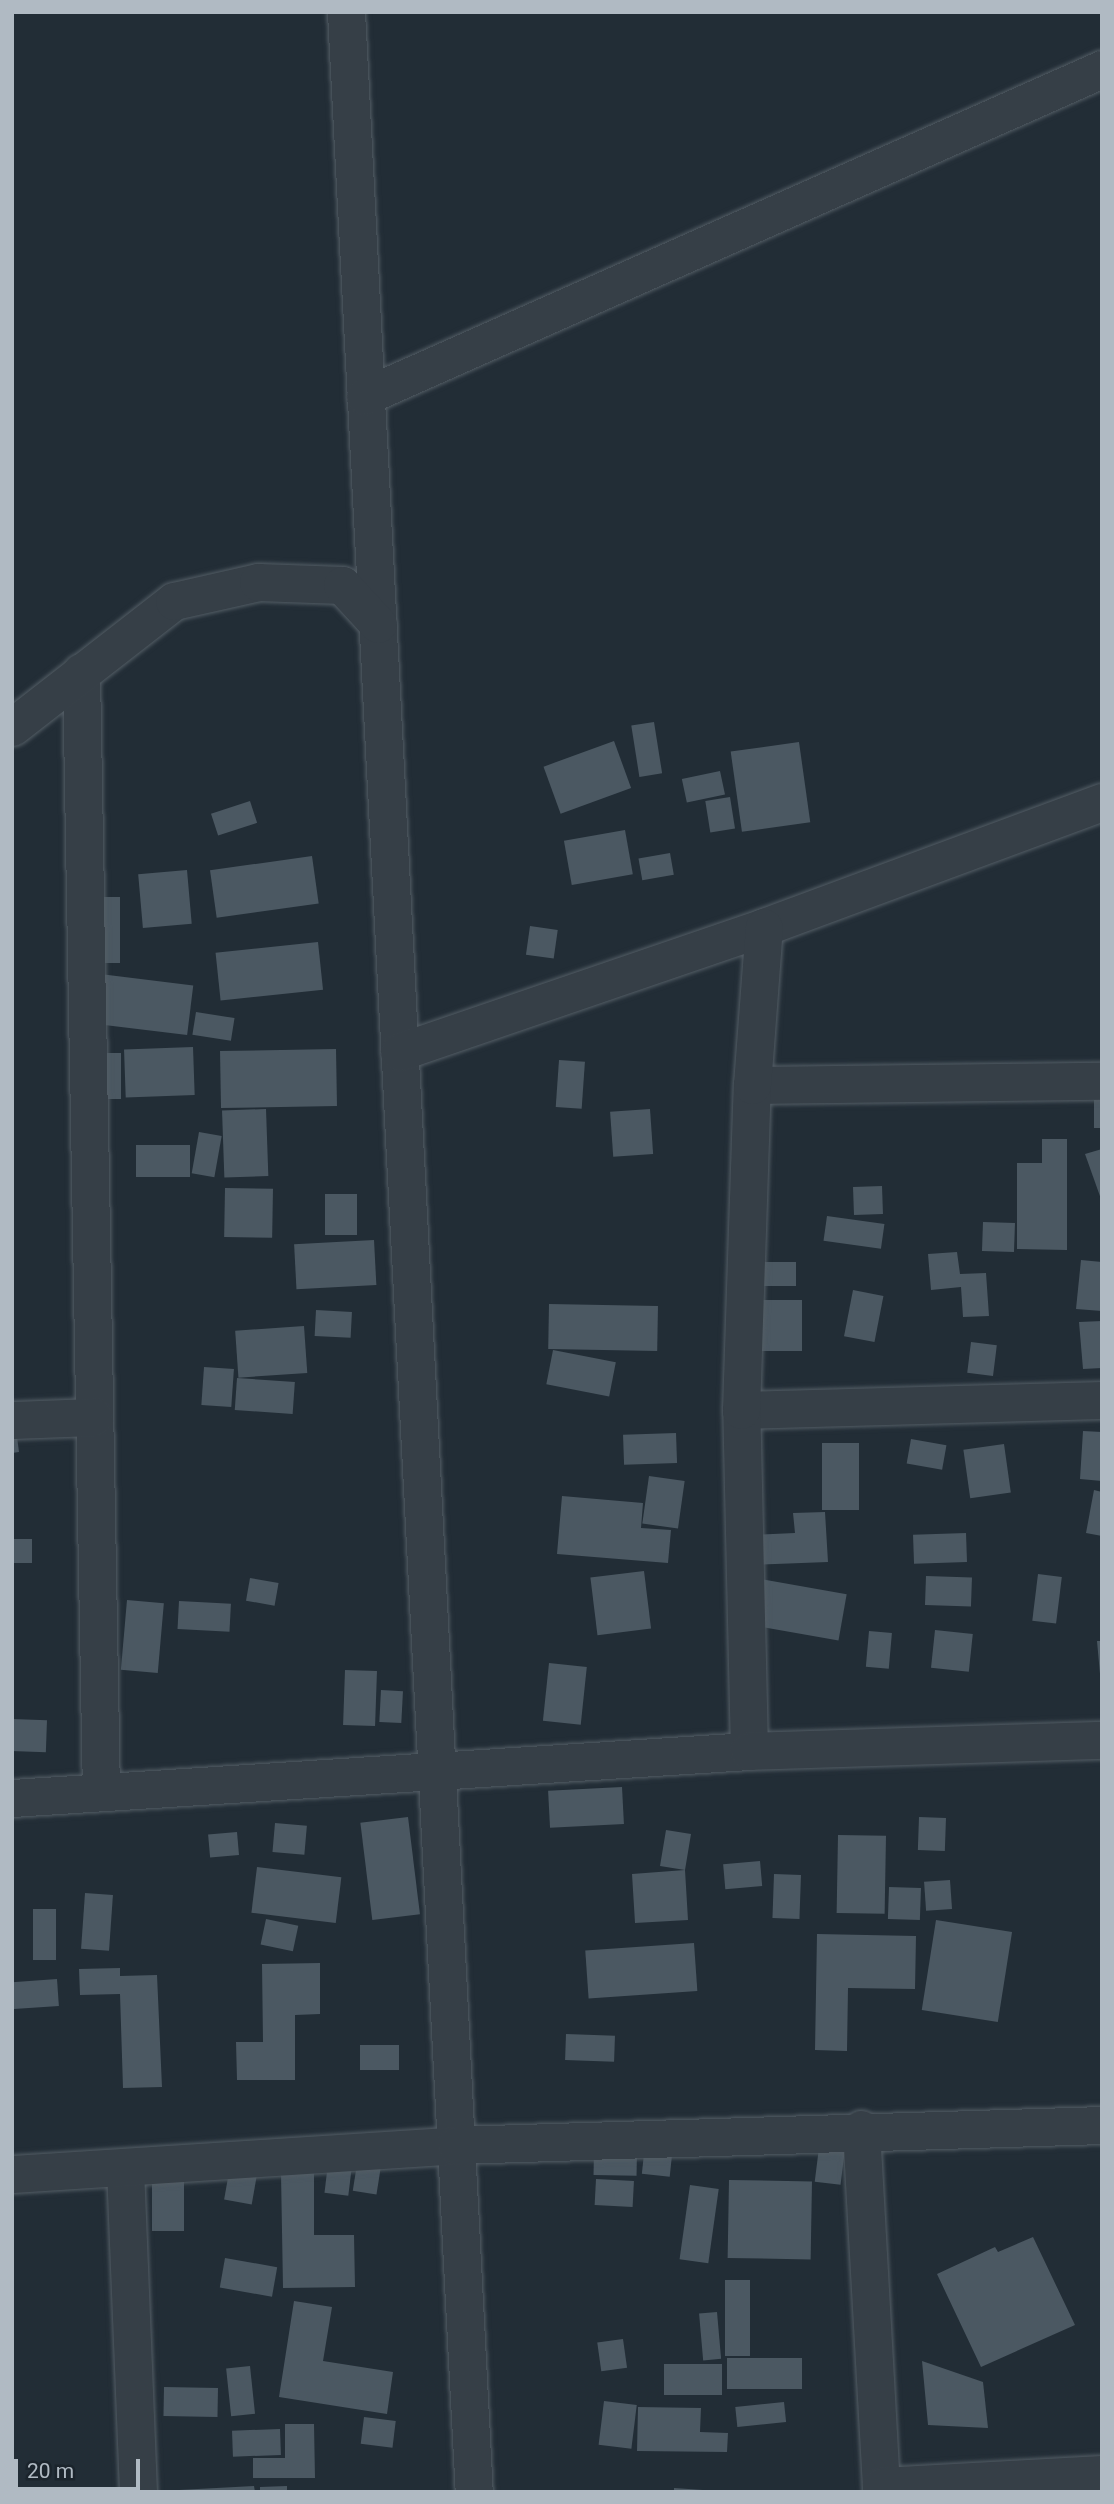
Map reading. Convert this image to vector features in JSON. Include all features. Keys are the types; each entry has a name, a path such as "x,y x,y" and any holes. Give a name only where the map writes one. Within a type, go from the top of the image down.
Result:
{"street":[{"path":"346,12 474,2492"},
{"path":"365,396 1102,69"},
{"path":"12,727 173,601 258,582 342,585 377,624"},
{"path":"80,672 101,1790"},
{"path":"399,1052 764,927 1102,802"},
{"path":"749,1751 741,1410 752,1085 764,927"},
{"path":"752,1085 1102,1081"},
{"path":"741,1410 1102,1400"},
{"path":"12,1420 94,1416"},
{"path":"12,1798 101,1790 437,1772 749,1751 1102,1740"},
{"path":"12,2174 456,2145 861,2129 1102,2125"},
{"path":"861,2129 881,2489 1102,2474"},
{"path":"125,2168 138,2492"}],"building":[{"path":"654,722 662,773 639,777 631,726"},
{"path":"614,741 631,788 561,814 544,767"},
{"path":"799,742 810,822 742,832 731,752"},
{"path":"720,771 725,794 687,803 682,779"},
{"path":"730,797 735,829 710,833 705,801"},
{"path":"250,801 257,823 218,836 211,814"},
{"path":"625,830 633,874 572,885 564,841"},
{"path":"670,853 674,875 642,880 638,859"},
{"path":"312,856 319,904 217,918 210,870"},
{"path":"187,870 192,924 143,928 138,874"},
{"path":"81,897 120,897 120,963 81,963"},
{"path":"530,926 558,930 554,959 526,955"},
{"path":"318,942 323,990 221,1001 216,953"},
{"path":"92,973 193,985 187,1035 86,1023"},
{"path":"196,1012 235,1018 231,1041 192,1035"},
{"path":"193,1047 195,1095 126,1097 124,1049"},
{"path":"336,1049 337,1106 221,1108 220,1051"},
{"path":"90,1053 121,1053 121,1099 90,1099"},
{"path":"559,1060 585,1062 582,1109 556,1107"},
{"path":"1094,1100 1102,1100 1102,1128 1094,1128"},
{"path":"266,1109 268,1176 224,1177 222,1111"},
{"path":"650,1109 653,1154 613,1157 610,1112"},
{"path":"199,1132 222,1136 214,1177 192,1173"},
{"path":"1042,1139 1067,1139 1067,1250 1017,1249 1017,1163 1042,1163"},
{"path":"136,1145 190,1145 190,1177 136,1177"},
{"path":"1102,1149 1102,1199 1101,1199 1085,1154"},
{"path":"882,1186 883,1214 854,1215 853,1187"},
{"path":"225,1188 273,1189 272,1238 224,1237"},
{"path":"325,1194 357,1194 357,1235 325,1235"},
{"path":"827,1216 884,1224 881,1249 824,1241"},
{"path":"983,1222 1015,1223 1014,1252 982,1251"},
{"path":"374,1240 376,1285 296,1289 294,1244"},
{"path":"957,1252 960,1274 986,1273 989,1316 963,1317 961,1287 931,1290 928,1254"},
{"path":"1081,1260 1102,1262 1102,1311 1076,1309"},
{"path":"734,1262 796,1262 796,1286 734,1286"},
{"path":"853,1290 883,1296 874,1342 844,1336"},
{"path":"737,1300 802,1300 802,1351 737,1351"},
{"path":"549,1304 658,1306 657,1351 548,1349"},
{"path":"316,1310 352,1312 351,1338 315,1336"},
{"path":"1102,1321 1102,1368 1083,1369 1079,1322"},
{"path":"304,1326 307,1373 238,1378 235,1331"},
{"path":"971,1342 997,1345 993,1376 967,1373"},
{"path":"553,1350 616,1362 609,1397 546,1384"},
{"path":"204,1367 234,1369 231,1407 201,1405"},
{"path":"237,1378 295,1382 293,1414 235,1410"},
{"path":"15,1421 19,1452 12,1453 12,1422"},
{"path":"1083,1431 1102,1432 1102,1481 1080,1479"},
{"path":"676,1433 677,1463 624,1465 623,1435"},
{"path":"911,1439 946,1445 942,1470 907,1464"},
{"path":"822,1443 859,1443 859,1510 822,1510"},
{"path":"1004,1444 1011,1493 970,1498 963,1450"},
{"path":"649,1476 685,1481 678,1529 642,1524"},
{"path":"1094,1490 1102,1492 1102,1536 1086,1533"},
{"path":"562,1496 643,1503 641,1528 671,1530 668,1563 557,1554"},
{"path":"825,1512 828,1562 752,1565 751,1535 795,1533 793,1513"},
{"path":"966,1533 967,1562 914,1564 913,1535"},
{"path":"12,1539 32,1539 32,1563 12,1563"},
{"path":"644,1571 651,1629 597,1635 590,1578"},
{"path":"1038,1574 1062,1577 1056,1624 1032,1621"},
{"path":"926,1576 972,1578 971,1607 925,1605"},
{"path":"250,1578 279,1583 275,1606 246,1601"},
{"path":"760,1579 847,1594 839,1641 752,1625"},
{"path":"127,1600 164,1603 158,1673 121,1670"},
{"path":"179,1601 231,1604 229,1632 178,1629"},
{"path":"935,1630 973,1634 969,1672 931,1668"},
{"path":"869,1631 892,1633 889,1669 866,1667"},
{"path":"1097,1641 1102,1641 1102,1674 1100,1674"},
{"path":"549,1663 587,1667 581,1725 543,1721"},
{"path":"345,1670 377,1671 375,1726 343,1725"},
{"path":"381,1690 403,1691 401,1723 379,1722"},
{"path":"12,1719 47,1720 46,1752 12,1751"},
{"path":"622,1787 624,1824 550,1828 548,1791"},
{"path":"408,1817 420,1914 372,1920 360,1823"},
{"path":"919,1817 946,1818 945,1851 918,1850"},
{"path":"275,1823 307,1826 304,1855 272,1852"},
{"path":"666,1830 691,1834 685,1870 660,1866"},
{"path":"237,1832 239,1855 210,1857 208,1835"},
{"path":"838,1835 886,1836 885,1914 837,1913"},
{"path":"760,1861 762,1886 725,1889 723,1864"},
{"path":"257,1867 341,1877 336,1923 251,1913"},
{"path":"685,1870 688,1920 635,1923 632,1874"},
{"path":"774,1874 801,1875 799,1919 772,1918"},
{"path":"950,1880 952,1909 926,1911 924,1882"},
{"path":"889,1887 921,1888 920,1920 888,1919"},
{"path":"85,1893 113,1895 109,1951 81,1949"},
{"path":"33,1909 56,1909 56,1960 33,1960"},
{"path":"266,1919 298,1926 293,1951 261,1944"},
{"path":"936,1920 1012,1932 998,2022 922,2010"},
{"path":"817,1934 916,1936 915,1989 848,1988 847,2051 815,2050"},
{"path":"694,1943 697,1991 589,1998 585,1951"},
{"path":"320,1963 320,2014 295,2015 295,2080 237,2080 236,2042 263,2042 262,1964"},
{"path":"120,1968 120,1976 157,1975 162,2087 123,2088 120,1994 80,1995 79,1969"},
{"path":"57,1979 59,2006 14,2009 12,1982"},
{"path":"566,2034 615,2036 614,2062 565,2060"},
{"path":"360,2045 399,2045 399,2070 360,2070"},
{"path":"820,2139 846,2142 841,2185 815,2182"},
{"path":"645,2144 673,2147 670,2177 642,2174"},
{"path":"594,2149 637,2150 637,2176 594,2175"},
{"path":"328,2164 352,2167 348,2196 324,2193"},
{"path":"357,2164 381,2168 376,2194 353,2191"},
{"path":"229,2172 257,2177 252,2204 224,2200"},
{"path":"314,2173 314,2235 354,2235 355,2287 283,2288 281,2174"},
{"path":"596,2179 634,2181 633,2207 595,2205"},
{"path":"729,2180 812,2181 811,2259 728,2258"},
{"path":"152,2181 184,2181 184,2231 152,2231"},
{"path":"690,2185 719,2189 708,2263 680,2259"},
{"path":"1033,2237 1075,2325 981,2367 937,2274 995,2247 998,2252"},
{"path":"225,2258 277,2267 272,2297 220,2288"},
{"path":"725,2280 750,2280 750,2356 725,2356"},
{"path":"294,2301 332,2307 323,2361 393,2372 387,2414 279,2397"},
{"path":"717,2312 721,2359 703,2360 699,2314"},
{"path":"623,2339 627,2368 601,2371 597,2343"},
{"path":"727,2358 802,2358 802,2389 727,2389"},
{"path":"922,2361 983,2382 988,2428 928,2425"},
{"path":"664,2364 722,2364 722,2395 664,2395"},
{"path":"250,2366 255,2414 231,2416 226,2369"},
{"path":"164,2387 218,2388 217,2417 163,2416"},
{"path":"604,2401 637,2405 631,2449 599,2445"},
{"path":"784,2402 786,2422 737,2427 735,2407"},
{"path":"638,2407 701,2408 700,2432 728,2433 727,2452 637,2451"},
{"path":"364,2417 396,2421 392,2448 361,2444"},
{"path":"285,2424 314,2424 315,2478 253,2478 253,2458 285,2458"},
{"path":"280,2429 281,2455 233,2457 232,2431"},
{"path":"254,2486 255,2492 179,2492 179,2490"},
{"path":"287,2486 287,2492 260,2492 260,2487"},
{"path":"674,2488 703,2490 703,2492 674,2492"}]}
